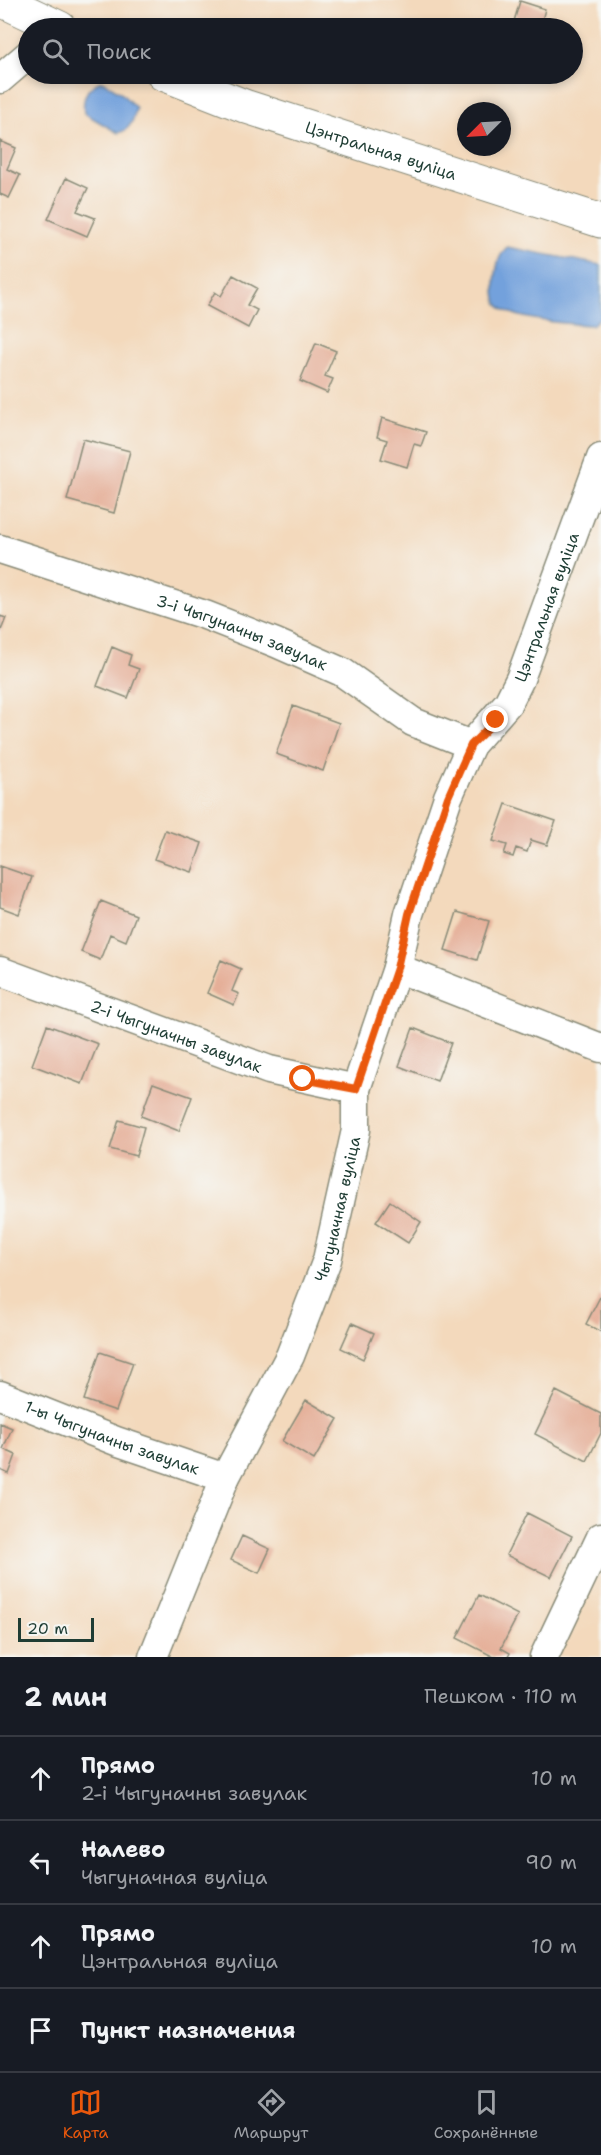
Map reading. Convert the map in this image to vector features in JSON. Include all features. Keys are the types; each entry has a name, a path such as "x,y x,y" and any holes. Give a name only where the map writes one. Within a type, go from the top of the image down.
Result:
{"street":[{"path":"2,0 39,18"},
{"path":"0,79 18,64"},
{"name":"Цэнтральная вуліца","path":"189,84 248,107 601,220"},
{"name":"Цэнтральная вуліца","path":"471,745 508,703 520,679 601,458"},
{"name":"3-і Чыгуначны завулак","path":"0,549 205,615 276,643 342,672 413,722 471,745"},
{"name":"Чыгуначная вуліца","path":"153,1657 225,1478 290,1356 327,1260 356,1130 356,1089 397,968 409,914 428,853 471,745"},
{"path":"397,968 601,1048"},
{"name":"2-і Чыгуначны завулак","path":"0,971 269,1070 356,1089"},
{"name":"1-ы Чыгуначны завулак","path":"0,1395 116,1441 225,1478"},
{"path":"544,1657 601,1537"}],"water":[{"path":"107,84 120,92 136,108 131,124 126,130 118,133 84,113 87,93 93,86"},
{"path":"507,247 601,265 601,317 592,325 571,324 528,318 504,310 497,301 495,281 499,259"}],"building":[{"path":"520,1 545,9 543,18 515,18"},
{"path":"0,141 16,148 7,169 20,175 9,198 0,194"},
{"path":"66,178 88,188 77,211 95,218 87,236 48,219"},
{"path":"233,275 257,288 247,305 257,310 248,328 207,306 215,292 221,296"},
{"path":"316,343 336,351 325,376 333,379 327,393 300,381"},
{"path":"382,418 426,432 421,446 414,444 407,467 381,459 387,440 377,437"},
{"path":"83,439 130,451 114,513 67,500"},
{"path":"0,616 6,618 0,633"},
{"path":"112,647 131,655 128,665 139,669 128,698 97,686"},
{"path":"293,706 339,723 323,771 276,754"},
{"path":"506,804 556,821 547,845 531,840 527,852 516,848 513,857 504,854 507,845 493,841"},
{"path":"165,830 202,843 192,872 154,859"},
{"path":"0,866 32,877 19,914 0,907"},
{"path":"101,901 136,915 126,941 110,934 100,960 81,952"},
{"path":"457,912 489,921 477,960 445,950"},
{"path":"221,960 241,969 232,991 239,994 234,1005 207,993"},
{"path":"47,1025 98,1044 82,1084 32,1065"},
{"path":"413,1028 451,1043 437,1081 399,1066"},
{"path":"153,1083 192,1097 179,1131 141,1116"},
{"path":"119,1120 144,1127 136,1156 110,1149"},
{"path":"390,1201 421,1222 408,1243 376,1222"},
{"path":"601,1295 601,1332 586,1324"},
{"path":"352,1323 374,1333 363,1359 341,1348"},
{"path":"100,1352 133,1363 116,1411 84,1400"},
{"path":"556,1391 601,1414 601,1433 587,1461 535,1434"},
{"path":"306,1400 338,1419 314,1460 282,1441"},
{"path":"0,1423 12,1428 3,1449 16,1455 9,1474 0,1470"},
{"path":"527,1513 572,1536 551,1577 506,1555"},
{"path":"242,1536 270,1549 259,1573 231,1560"},
{"path":"479,1595 518,1615 501,1648 510,1653 508,1657 494,1657 457,1638"}],"route":[{"path":"303,1079 356,1089 397,968 409,914 448,797 471,745 496,720"}]}
